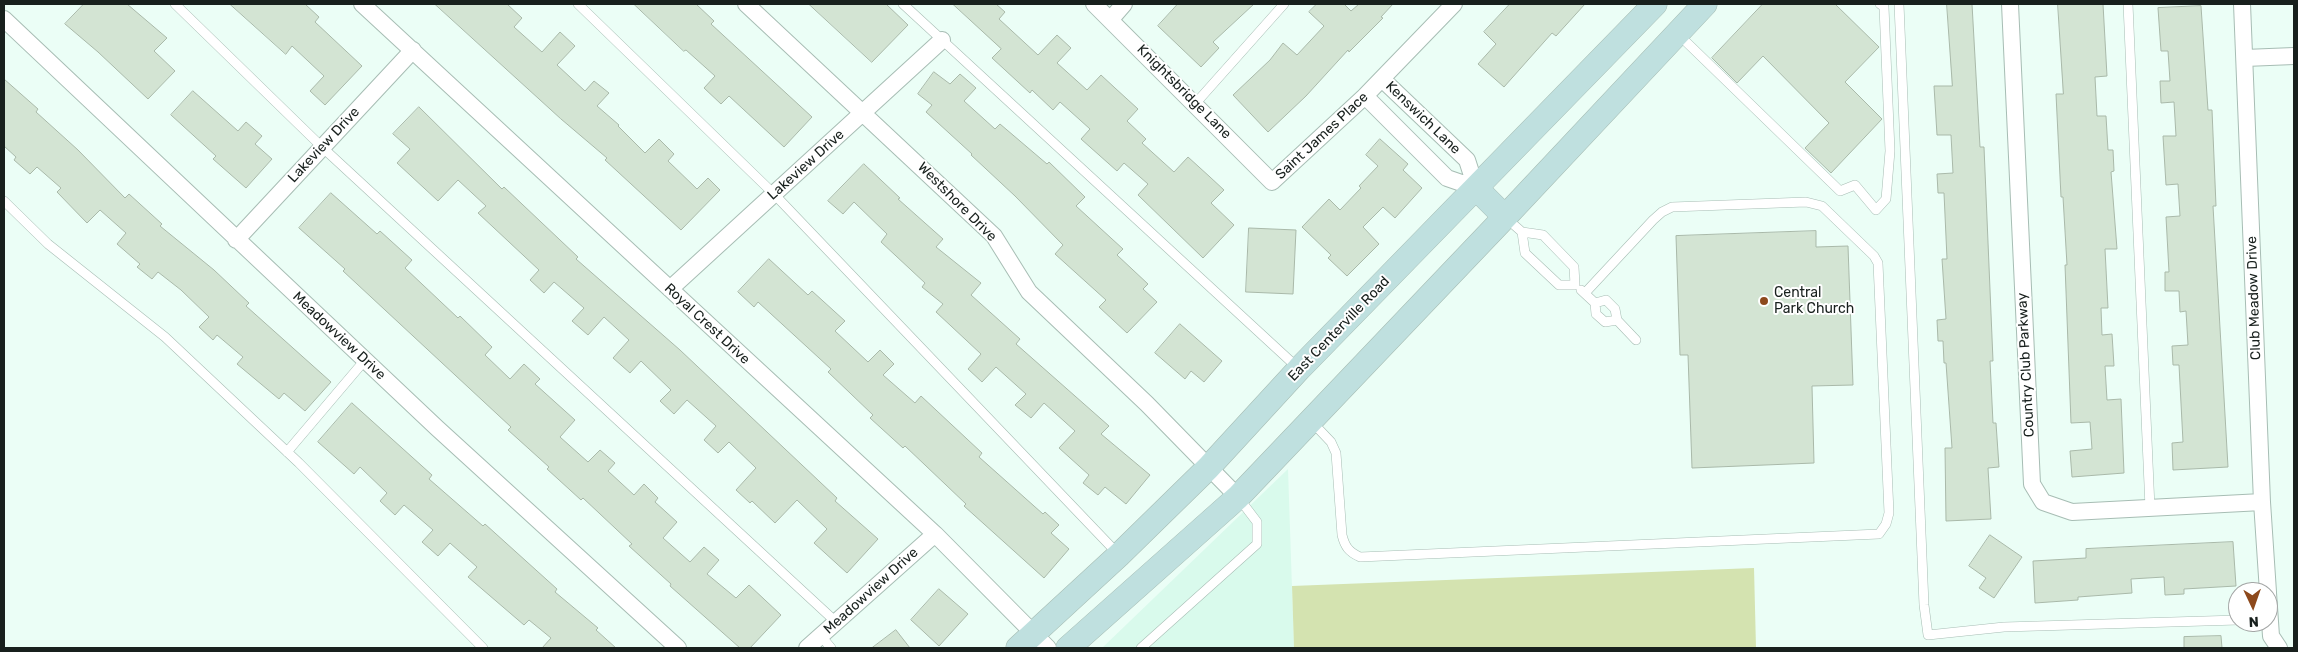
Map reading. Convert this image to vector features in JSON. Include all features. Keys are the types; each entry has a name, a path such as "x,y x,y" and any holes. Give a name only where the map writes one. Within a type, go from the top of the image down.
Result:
{"main road":[{"path":"1068,648 1238,497 1310,421 1513,225 1705,4"},
{"path":"1652,6 1678,33"},
{"name":"East Centerville Road","path":"1033,644 1119,555 1208,468 1299,369 1652,6"},
{"path":"1476,188 1513,225"}],"street":[{"name":"Royal Crest Drive","path":"362,4 935,534 1033,644"},
{"name":"Westshore Drive","path":"746,4 864,112 994,236 1029,292 1147,404 1238,497"},
{"name":"Knightsbridge Lane","path":"1094,4 1272,182"},
{"path":"1111,19 1124,4"},
{"name":"Saint James Place","path":"1272,182 1365,96 1454,4"},
{"name":"Country Club Parkway","path":"2010,4 2032,484 2043,502 2072,512 2262,502"},
{"name":"Club Meadow Drive","path":"2242,4 2262,502 2267,582"},
{"name":"Meadowview Drive","path":"4,19 236,240 678,648"},
{"name":"Lakeview Drive","path":"670,289 942,40"},
{"name":"Lakeview Drive","path":"236,240 412,50"},
{"path":"2245,58 2294,56"},
{"name":"Kenswich Lane","path":"1382,79 1467,160 1476,188"},
{"name":"Kenswich Lane","path":"1365,96 1447,178 1476,188"},
{"name":"Meadowview Drive","path":"807,648 826,642 836,622 935,534"},
{"name":"Club Meadow Drive","path":"2270,632 2278,648"}],"lane":[{"path":"175,4 322,147 836,622"},
{"path":"578,4 774,194 1119,555"},
{"path":"903,4 1299,369"},
{"path":"1195,104 1284,4"},
{"path":"1678,33 1840,191 1854,185 1876,210 1886,200 1890,151 1884,8 1880,4"},
{"path":"1899,4 1924,605 1928,635 2004,627 2228,620"},
{"path":"2128,4 2150,508"},
{"path":"4,201 48,244 165,337 287,452 483,648"},
{"path":"1310,421 1331,442 1336,453 1342,535 1345,545 1351,553 1360,557 1879,534 1886,524 1889,513 1878,263 1874,256 1822,206 1806,202 1672,207 1653,220 1585,293"},
{"path":"1513,225 1525,253 1559,285 1575,285 1595,302 1596,314 1605,322 1617,320"},
{"path":"1513,225 1543,235 1574,267 1575,285"},
{"path":"1595,302 1606,300 1615,309 1617,320 1636,340"},
{"path":"287,452 365,360"},
{"path":"1142,648 1257,544 1257,522 1238,497"}],"shaded area":[{"path":"1288,469 1294,648 1102,648"}],"green space":[{"path":"1754,568 1756,648 1294,648 1292,586"}],"building":[{"path":"84,4 127,4 167,38 154,51 175,71 148,99 65,24"},
{"path":"230,4 305,4 319,17 315,22 362,66 325,105 310,91 324,76 292,46 286,54"},
{"path":"435,4 507,4 522,18 514,27 542,52 560,32 575,46 557,65 585,91 594,81 609,93 597,106 619,125 645,153 659,139 674,154 668,161 697,189 708,178 720,190 681,230 605,160 607,158 561,119"},
{"path":"634,4 696,4 714,21 711,24 812,117 784,147 729,96 721,104 704,88 715,76 686,50 684,51"},
{"path":"809,4 886,4 908,25 872,62"},
{"path":"953,4 996,4 1005,12 999,19 1038,55 1057,35 1071,48 1057,63 1087,90 1101,75 1138,109 1127,121 1146,139 1142,143 1174,172 1188,157 1224,190 1211,203 1234,225 1203,258 1138,195 1148,184 1124,163 1117,171 1081,139 1090,129 1060,102 1053,110 1032,90 1030,93 992,58 1001,49"},
{"path":"1178,4 1254,4 1213,42 1219,48 1201,67 1158,26"},
{"path":"1317,4 1344,4 1351,11 1359,4 1393,4 1381,17 1383,18 1349,52 1348,50 1306,96 1268,132 1233,95 1270,60 1283,43 1297,55 1324,26 1309,12"},
{"path":"1510,4 1585,4 1556,36 1552,33 1504,87 1478,64 1496,44 1484,32"},
{"path":"1763,4 1835,4 1879,47 1845,82 1882,119 1831,173 1805,148 1829,123 1763,56 1737,83 1712,58"},
{"path":"1947,4 1972,4 1980,147 1984,147 1993,361 1990,361 1993,423 1996,423 1999,467 1988,468 1991,519 1946,521 1945,448 1952,448 1946,363 1944,363 1943,341 1938,341 1937,320 1946,319 1942,259 1947,259 1944,193 1938,193 1937,174 1953,173 1951,135 1937,135 1934,86 1952,86"},
{"path":"2058,4 2103,4 2107,76 2095,77 2097,116 2106,116 2108,150 2113,150 2114,171 2111,172 2117,249 2105,249 2108,308 2101,308 2102,335 2112,334 2114,366 2105,366 2107,400 2121,399 2124,473 2072,477 2070,451 2092,449 2090,422 2071,423 2065,265 2067,265 2063,197 2061,197 2056,94 2063,94"},
{"path":"2201,6 2208,110 2212,110 2216,206 2213,206 2228,467 2173,470 2172,443 2183,442 2179,365 2173,365 2172,346 2188,345 2186,311 2180,312 2179,291 2165,291 2165,272 2169,272 2166,217 2180,216 2178,184 2166,185 2163,136 2176,136 2174,102 2161,103 2160,81 2170,81 2168,51 2161,51 2158,8"},
{"path":"934,72 950,84 960,74 976,88 964,101 995,129 1000,124 1047,164 1049,162 1085,197 1076,206 1123,249 1117,255 1148,284 1143,289 1157,302 1127,333 1099,307 1106,300 1055,254 1063,245 972,154 926,112 932,105 918,94"},
{"path":"4,79 38,109 36,112 78,150 125,198 129,194 162,224 160,226 214,270 249,303 246,306 331,382 305,411 284,393 279,399 237,364 243,357 217,335 213,340 199,327 209,317 181,290 158,272 152,279 137,267 140,264 117,244 126,233 100,210 87,223 57,192 61,188 37,167 30,174 14,160 16,157 4,146"},
{"path":"193,91 238,131 246,122 262,136 255,144 272,159 246,188 213,159 216,156 171,115"},
{"path":"419,107 502,189 504,187 578,257 576,259 680,350 837,498 835,501 878,539 847,573 814,543 827,529 797,500 775,523 752,501 750,503 736,490 756,468 729,442 718,453 704,440 716,426 687,400 674,414 660,401 671,390 641,361 630,373 613,358 629,340 604,317 588,335 572,321 584,308 554,282 544,293 530,280 539,270 478,213 486,206 458,180 438,201 397,163 410,149 393,134"},
{"path":"1380,139 1408,164 1403,170 1422,188 1395,218 1383,207 1363,227 1379,244 1347,276 1328,258 1331,255 1302,227 1329,199 1340,210 1361,188 1359,186 1378,166 1366,155"},
{"path":"864,164 900,198 898,199 943,239 936,247 981,283 971,295 1020,339 1016,344 1109,426 1101,434 1150,475 1126,504 1105,487 1098,495 1083,483 1089,475 1059,448 1075,431 1044,403 1031,418 1015,405 1026,394 996,367 982,382 968,369 981,354 936,312 943,304 922,287 925,283 881,242 887,234 854,202 843,214 828,201"},
{"path":"331,193 377,234 380,231 412,260 405,268 492,347 485,355 510,379 524,364 540,379 535,384 575,420 560,437 588,462 600,450 615,463 608,471 634,495 644,484 658,498 655,502 677,522 663,538 690,562 704,547 719,560 707,574 736,598 749,585 781,615 750,648 740,648 670,586 671,584 629,546 632,544 583,498 581,500 547,469 549,467 508,430 511,427 343,271 345,269 299,228"},
{"path":"1249,228 1296,230 1293,294 1246,292"},
{"name":"Central Park Church","path":"1816,231 1816,247 1848,246 1853,385 1812,386 1814,463 1692,468 1688,355 1680,355 1676,236"},
{"path":"769,259 808,295 812,291 845,321 835,331 868,362 880,350 894,364 883,375 915,403 921,396 982,453 979,457 1043,514 1045,512 1059,525 1051,533 1069,549 1044,578 964,506 966,504 905,446 903,448 870,418 873,415 828,372 831,369 758,302 754,307 738,292"},
{"path":"1180,324 1222,361 1204,382 1191,371 1185,379 1155,353"},
{"path":"352,403 432,475 429,479 483,526 485,524 557,589 555,592 598,628 596,630 616,648 542,648 551,638 529,620 524,625 468,577 477,567 450,543 438,556 422,542 433,530 404,505 395,515 380,501 387,493 360,467 354,474 318,442"},
{"path":"1990,535 2022,557 1994,598 1979,588 1986,578 1969,566"},
{"path":"2233,542 2236,582 2228,582 2228,586 2184,589 2184,594 2165,595 2164,577 2131,579 2132,593 2078,597 2078,600 2035,603 2033,561 2086,558 2086,549"},
{"path":"939,589 968,614 939,646 911,620"},
{"path":"896,630 910,648 872,648"},
{"path":"2221,636 2222,648 2184,648 2184,637"}],"place":[{"name":"Central Park Church","path":"1764,301"}]}
